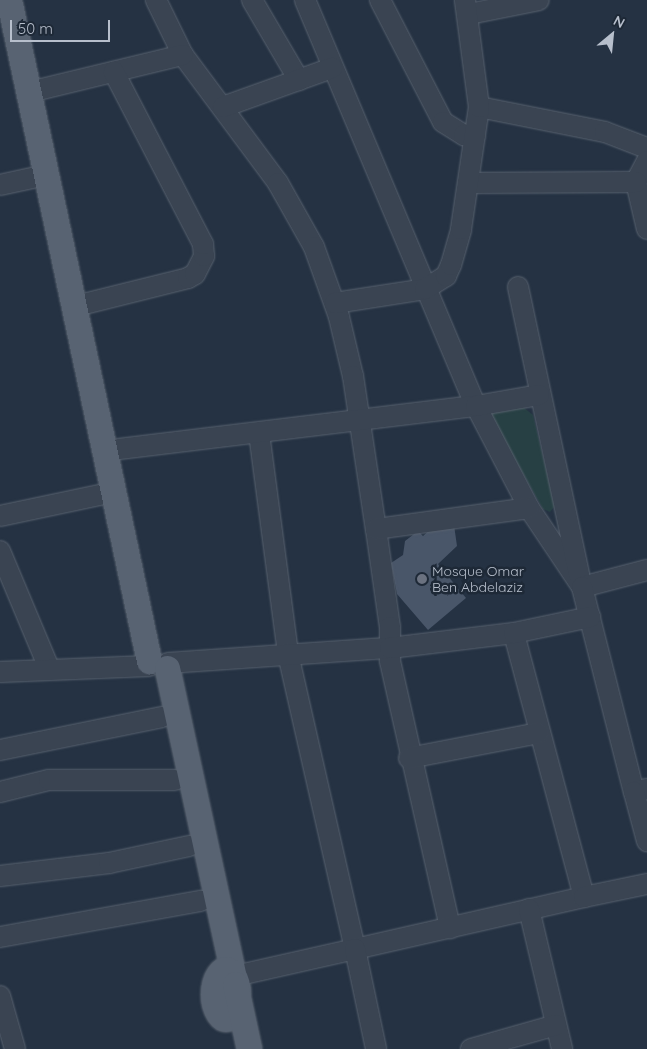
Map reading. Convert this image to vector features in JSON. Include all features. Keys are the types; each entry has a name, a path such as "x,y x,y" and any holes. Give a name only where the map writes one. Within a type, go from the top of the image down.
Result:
{"main road":[{"path":"9,0 114,492 159,665 225,946 234,1049"},
{"path":"24,0 158,632 162,717 189,846 214,958 227,979 249,1049"}],"street":[{"path":"156,0 183,55 278,183 314,247 334,303 353,376 390,628 390,648 409,758 450,928"},
{"path":"252,0 299,80"},
{"path":"304,0 476,406 529,508 582,586"},
{"path":"380,0 443,122 464,135 475,136"},
{"path":"334,303 425,289 446,276 451,265 468,183 479,107 467,7 540,0"},
{"path":"42,89 183,55"},
{"path":"222,106 332,68"},
{"path":"88,303 188,278 195,274 204,256 203,244 114,72"},
{"path":"479,107 605,132 647,148"},
{"path":"647,161 636,182 647,229"},
{"path":"0,185 46,175"},
{"path":"468,183 636,182"},
{"path":"518,287 539,395 582,586 640,790 647,841"},
{"path":"119,449 476,406 539,395"},
{"path":"259,433 288,654 376,1049"},
{"path":"0,516 114,492"},
{"path":"376,529 529,508"},
{"path":"0,551 49,668"},
{"path":"582,586 647,570"},
{"path":"0,672 49,668 159,665 288,654 390,648 514,633 590,617"},
{"path":"514,633 584,897"},
{"path":"0,750 162,717"},
{"path":"409,758 539,733"},
{"path":"0,792 49,780 175,780"},
{"path":"0,876 110,863 189,846"},
{"path":"227,979 529,909 647,884"},
{"path":"0,937 201,901"},
{"path":"529,909 562,1049"},
{"path":"0,996 15,1049"},
{"path":"471,1049 556,1025"}],"green space":[{"path":"523,407 533,415 555,506 550,512 543,509 491,418 491,413"}],"building":[{"name":"Mosque Omar Ben Abdelaziz","path":"454,525 457,546 438,564 466,598 428,630 397,594 391,563 403,555 405,541 418,531 423,536 432,528"}],"place":[{"name":"Mosque Omar Ben Abdelaziz","path":"422,579"}]}
